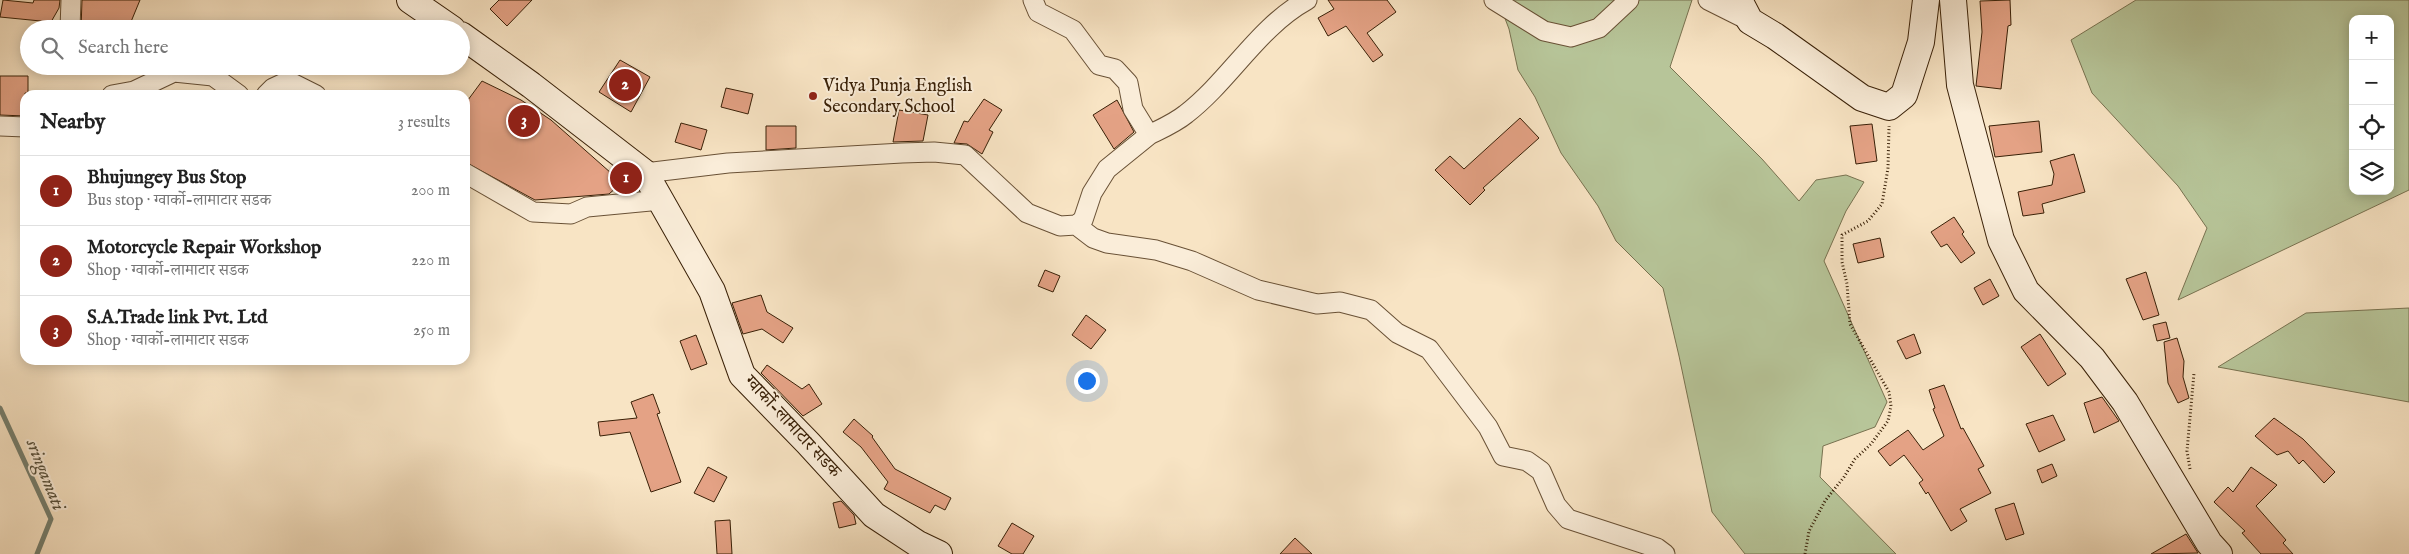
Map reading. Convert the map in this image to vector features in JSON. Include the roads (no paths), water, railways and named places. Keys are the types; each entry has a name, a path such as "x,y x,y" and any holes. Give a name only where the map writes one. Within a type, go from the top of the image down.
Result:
{"main road":[{"path":"410,0 439,20"},
{"path":"1744,11 1775,36 1862,98 1888,107 1904,95 1921,42 1926,0"},
{"path":"1953,0 1960,85 2000,240 2026,291 2092,358 2125,402 2209,543 2220,554"},
{"name":"ग्वार्को-लामाटार सडक","path":"470,41 531,84 645,173 712,291 742,375 808,442 874,515 918,544 939,554"}],"street":[{"path":"70,20 71,0"},
{"path":"1033,0 1038,12 1073,30 1099,65 1115,69 1128,82 1133,109 1149,135"},
{"path":"645,173 728,163 926,152 958,154 966,155 1027,212 1060,226 1076,225 1084,220 1092,193 1107,169 1149,135 1186,114 1228,73 1262,35 1307,0"},
{"path":"1494,0 1544,31 1571,37 1598,28 1629,0"},
{"path":"1708,0 1744,11"},
{"path":"136,90 168,75"},
{"path":"208,75 213,76 233,90"},
{"path":"272,90 288,81 306,90"},
{"path":"0,126 6,128 20,127"},
{"path":"470,176 533,212 572,214 587,207 661,200"},
{"path":"1076,225 1093,238 1107,243 1156,250 1192,261 1258,290 1317,304 1340,302 1371,310 1397,333 1429,349 1488,427 1503,456 1527,461 1541,471 1556,505 1568,519 1657,548 1665,554"}],"waterway":[{"name":"sringamati","path":"0,408 51,519 37,554"}],"place":[{"name":"Motorcycle Repair Workshop","path":"625,85"},
{"name":"Vidya Punja English Secondary School","path":"813,96"},
{"name":"S.A.Trade link Pvt. Ltd","path":"524,121"},
{"name":"Bhujungey Bus Stop","path":"626,178"}]}
